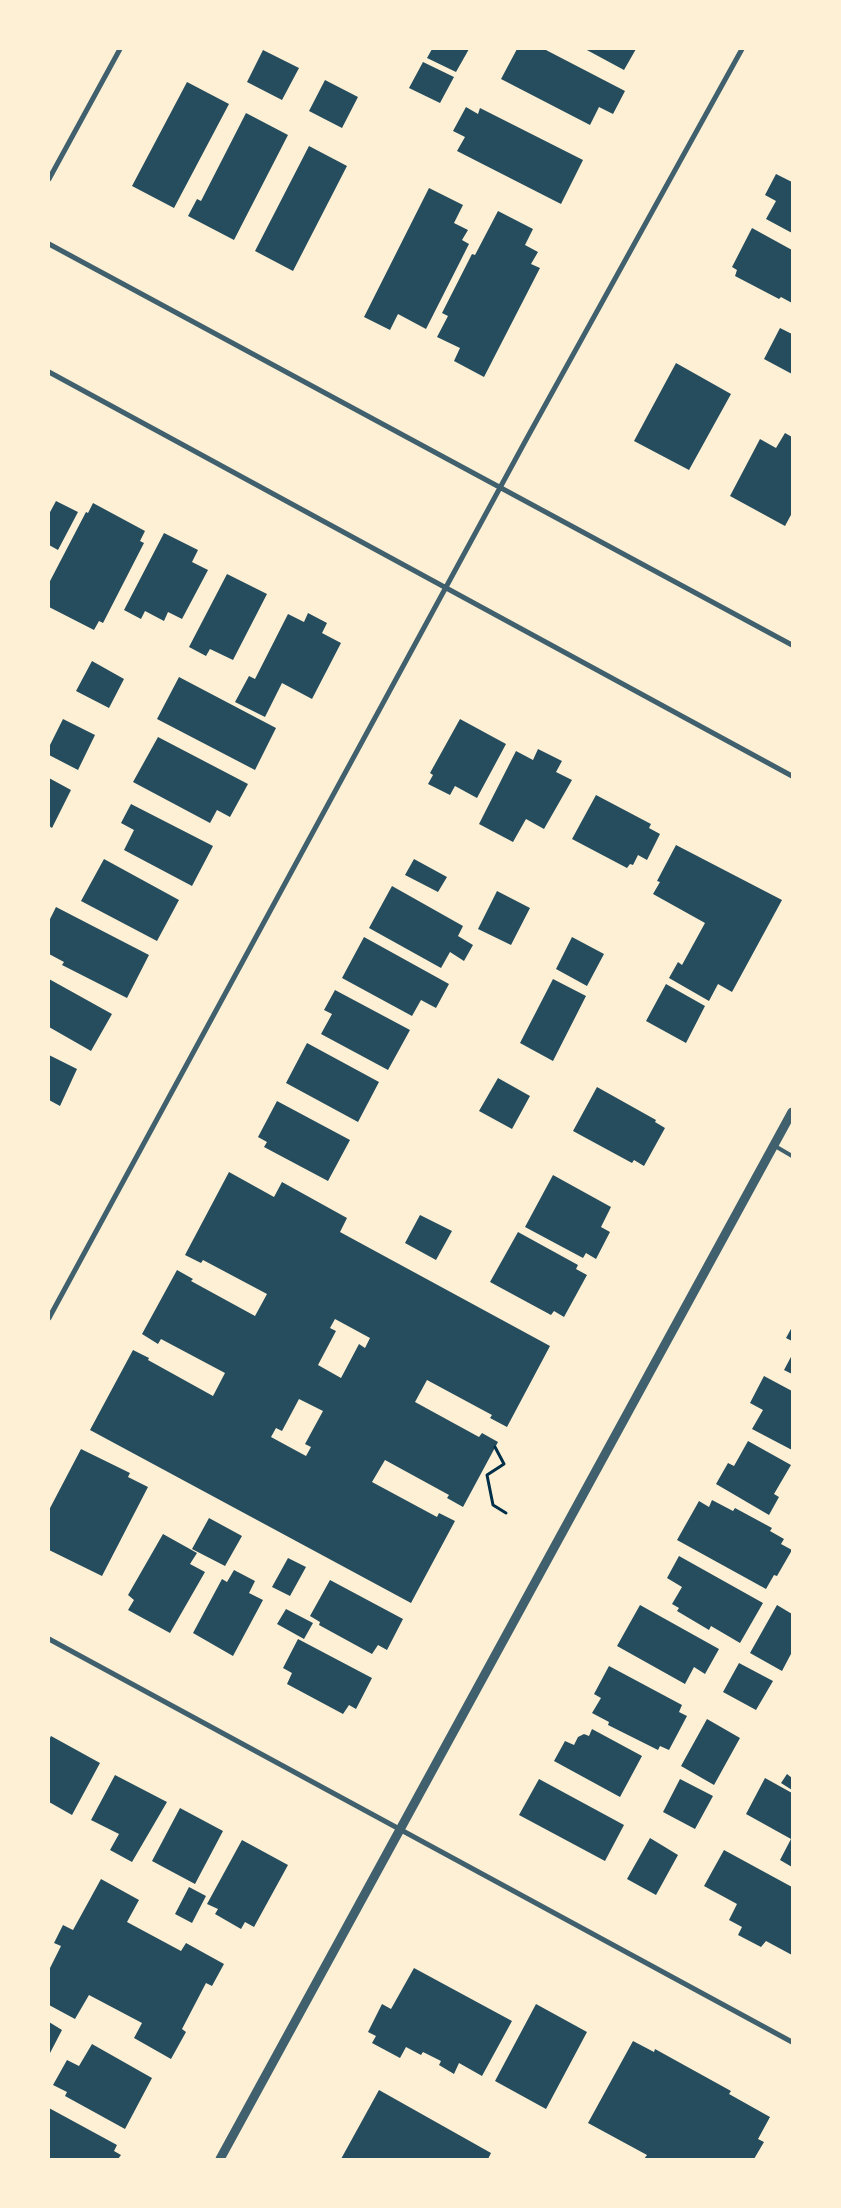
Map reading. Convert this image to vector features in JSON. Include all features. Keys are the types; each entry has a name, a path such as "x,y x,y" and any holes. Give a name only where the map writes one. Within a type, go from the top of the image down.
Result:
{"street":[{"path":"49,179 120,49"},
{"path":"49,1318 500,487 742,49"},
{"path":"49,244 792,645"},
{"path":"49,372 792,776"},
{"path":"220,2159 792,1112"},
{"path":"49,1639 792,2042"}],"lane":[{"path":"774,1146 792,1156"}],"path":[{"path":"495,1447 504,1464 487,1475 494,1505 506,1513"}],"building":[{"path":"432,49 469,49 456,72 427,58"},
{"path":"517,49 544,49 625,91 613,114 599,107 590,125 501,79"},
{"path":"585,49 636,49 624,70"},
{"path":"263,50 299,68 282,100 247,82"},
{"path":"423,62 454,77 440,103 409,88"},
{"path":"325,80 358,97 342,128 309,111"},
{"path":"187,82 229,104 174,208 132,186"},
{"path":"466,107 478,114 480,108 583,160 561,204 457,151 465,137 453,131"},
{"path":"246,113 288,135 234,240 188,216 197,199 201,201"},
{"path":"309,146 347,166 293,271 255,251"},
{"path":"776,174 792,182 792,233 766,219 776,201 765,195"},
{"path":"429,188 463,205 454,223 468,230 462,240 469,244 426,329 398,314 390,330 364,317"},
{"path":"498,211 533,229 525,245 538,252 531,264 540,268 484,377 454,361 460,348 437,337 448,316 442,313 472,254 475,255"},
{"path":"752,228 792,250 792,303 781,297 779,299 735,276 737,270 732,267"},
{"path":"780,328 792,334 792,374 764,359"},
{"path":"676,363 731,394 689,470 634,441"},
{"path":"785,433 792,437 792,513 785,526 730,496 760,439 776,448"},
{"path":"56,501 78,512 58,550 49,545 49,514"},
{"path":"93,503 145,531 140,541 144,543 103,623 99,621 94,630 49,607 49,583 86,512 88,513"},
{"path":"164,533 198,550 192,562 208,570 182,619 168,612 164,621 145,611 141,619 124,610"},
{"path":"227,574 267,594 233,660 210,649 206,656 189,647"},
{"path":"308,613 327,623 322,633 341,643 312,699 282,683 265,717 235,702 249,676 255,679 288,614 304,622"},
{"path":"92,661 124,679 109,708 76,691"},
{"path":"179,677 276,728 255,770 157,719"},
{"path":"63,719 95,735 78,770 49,755 49,747"},
{"path":"460,719 506,744 477,798 455,786 450,795 428,784 433,775 430,773"},
{"path":"158,737 248,784 230,817 217,810 210,823 133,782"},
{"path":"538,749 562,761 556,772 572,780 544,829 526,819 513,842 479,824 516,751 533,760"},
{"path":"49,778 71,790 52,828 49,826"},
{"path":"596,795 651,824 649,828 660,834 647,860 638,855 633,865 630,864 627,868 572,839"},
{"path":"131,804 213,846 192,886 124,850 134,830 121,823"},
{"path":"676,845 782,900 732,992 718,984 709,1001 669,978 678,962 682,965 705,923 653,894 660,882 657,881"},
{"path":"104,859 179,900 157,941 81,901"},
{"path":"414,859 447,877 438,892 405,875"},
{"path":"392,886 463,926 458,936 473,945 464,961 450,952 441,968 369,928"},
{"path":"497,891 530,908 511,945 478,929"},
{"path":"56,907 149,955 127,998 62,965 64,962 49,954 49,921"},
{"path":"364,937 449,984 436,1008 421,1000 412,1016 342,978"},
{"path":"572,937 604,954 587,986 556,969"},
{"path":"49,979 112,1014 91,1051 49,1027"},
{"path":"553,979 586,996 553,1061 520,1043"},
{"path":"666,984 705,1006 686,1043 646,1021"},
{"path":"335,990 410,1030 388,1070 321,1034 332,1014 324,1010"},
{"path":"307,1043 379,1082 358,1122 286,1083"},
{"path":"49,1055 77,1069 60,1106 49,1100"},
{"path":"498,1078 530,1096 512,1129 479,1111"},
{"path":"597,1087 656,1120 655,1122 665,1128 644,1166 634,1160 632,1163 573,1131"},
{"path":"277,1101 350,1140 328,1181 264,1147 267,1142 258,1137"},
{"path":"229,1172 274,1197 282,1182 347,1218 340,1232 550,1346 507,1427 490,1418 492,1415 427,1380 415,1402 479,1437 482,1433 498,1442 463,1507 447,1498 449,1495 385,1460 372,1482 437,1517 439,1513 455,1521 411,1603 90,1430 133,1350 213,1396 225,1373 161,1339 158,1344 142,1334 177,1270 193,1279 191,1281 255,1316 267,1294 203,1260 201,1263 185,1255","holes":["335,1319 370,1338 365,1348 359,1344 341,1378 318,1365 336,1331 330,1328","299,1399 323,1411 305,1444 311,1447 306,1456 271,1437 276,1428 282,1431"]},
{"path":"553,1175 611,1207 601,1227 610,1232 596,1259 586,1253 583,1258 525,1227"},
{"path":"420,1215 452,1231 436,1260 405,1243"},
{"path":"518,1232 578,1265 576,1269 587,1275 564,1317 554,1311 551,1315 490,1282"},
{"path":"792,1327 792,1341 786,1338"},
{"path":"792,1355 792,1374 784,1370"},
{"path":"764,1376 792,1391 792,1450 752,1429 763,1410 750,1403"},
{"path":"748,1441 791,1465 774,1494 779,1497 769,1515 716,1484 728,1463 734,1466"},
{"path":"81,1449 130,1473 128,1477 148,1487 102,1576 49,1550 49,1510"},
{"path":"712,1500 733,1511 735,1508 772,1528 770,1531 784,1539 781,1544 792,1550 777,1576 774,1575 766,1589 677,1540 699,1501 709,1507"},
{"path":"209,1518 242,1536 225,1566 192,1549"},
{"path":"163,1534 197,1553 190,1564 205,1572 170,1633 128,1610 134,1600 128,1595"},
{"path":"679,1556 763,1603 740,1643 711,1626 709,1630 677,1611 679,1608 672,1604 682,1587 667,1578"},
{"path":"288,1558 306,1567 290,1596 272,1587"},
{"path":"234,1570 255,1581 249,1593 263,1600 233,1656 193,1633 222,1579 227,1582"},
{"path":"330,1580 403,1619 387,1650 378,1645 372,1654 319,1625 320,1622 310,1616"},
{"path":"640,1605 719,1649 705,1674 694,1667 685,1684 617,1646"},
{"path":"777,1605 792,1614 792,1652 782,1671 750,1653"},
{"path":"286,1609 313,1623 304,1639 277,1624"},
{"path":"298,1639 372,1678 356,1709 349,1705 343,1714 287,1684 292,1673 283,1668"},
{"path":"739,1663 773,1681 756,1710 723,1692"},
{"path":"609,1666 682,1705 679,1712 687,1716 669,1750 660,1746 658,1750 608,1725 609,1722 592,1713 601,1698 594,1694"},
{"path":"707,1719 740,1738 714,1785 681,1766"},
{"path":"592,1729 642,1756 620,1797 554,1761 565,1741 574,1745 578,1737 584,1734 589,1736"},
{"path":"51,1736 100,1763 72,1815 49,1802 49,1740"},
{"path":"787,1774 792,1778 792,1790 781,1783"},
{"path":"115,1775 167,1802 132,1862 110,1850 119,1834 91,1820"},
{"path":"765,1778 792,1793 792,1867 780,1860 791,1839 746,1814"},
{"path":"539,1779 624,1825 605,1861 519,1815"},
{"path":"680,1779 713,1796 695,1829 663,1812"},
{"path":"180,1808 223,1831 195,1884 152,1861"},
{"path":"650,1838 678,1855 656,1895 627,1879"},
{"path":"242,1840 288,1865 254,1927 245,1922 241,1929 215,1914 218,1909 207,1904"},
{"path":"724,1850 792,1887 792,1955 766,1941 761,1947 738,1935 742,1927 729,1920 737,1904 704,1886"},
{"path":"101,1879 139,1900 127,1922 181,1951 186,1943 224,1964 212,1986 206,1983 182,2029 186,2032 171,2059 134,2038 142,2023 89,1995 75,2019 49,2005 49,1970 61,1946 54,1943 63,1925 73,1930"},
{"path":"189,1887 206,1896 192,1923 175,1914"},
{"path":"414,1968 512,2021 482,2076 459,2063 454,2074 439,2065 441,2061 423,2052 421,2055 406,2047 400,2058 372,2043 376,2036 368,2032 382,2004 391,2009"},
{"path":"536,2004 587,2032 546,2109 495,2081"},
{"path":"49,2022 62,2030 49,2055"},
{"path":"633,2041 654,2052 655,2049 731,2091 729,2094 770,2117 758,2139 764,2142 754,2159 644,2159 647,2155 588,2123"},
{"path":"92,2044 152,2078 125,2129 65,2096 67,2092 53,2085 67,2060 79,2066"},
{"path":"379,2090 491,2153 488,2159 341,2159"},
{"path":"49,2108 117,2145 114,2151 121,2155 118,2159 49,2159"}]}
